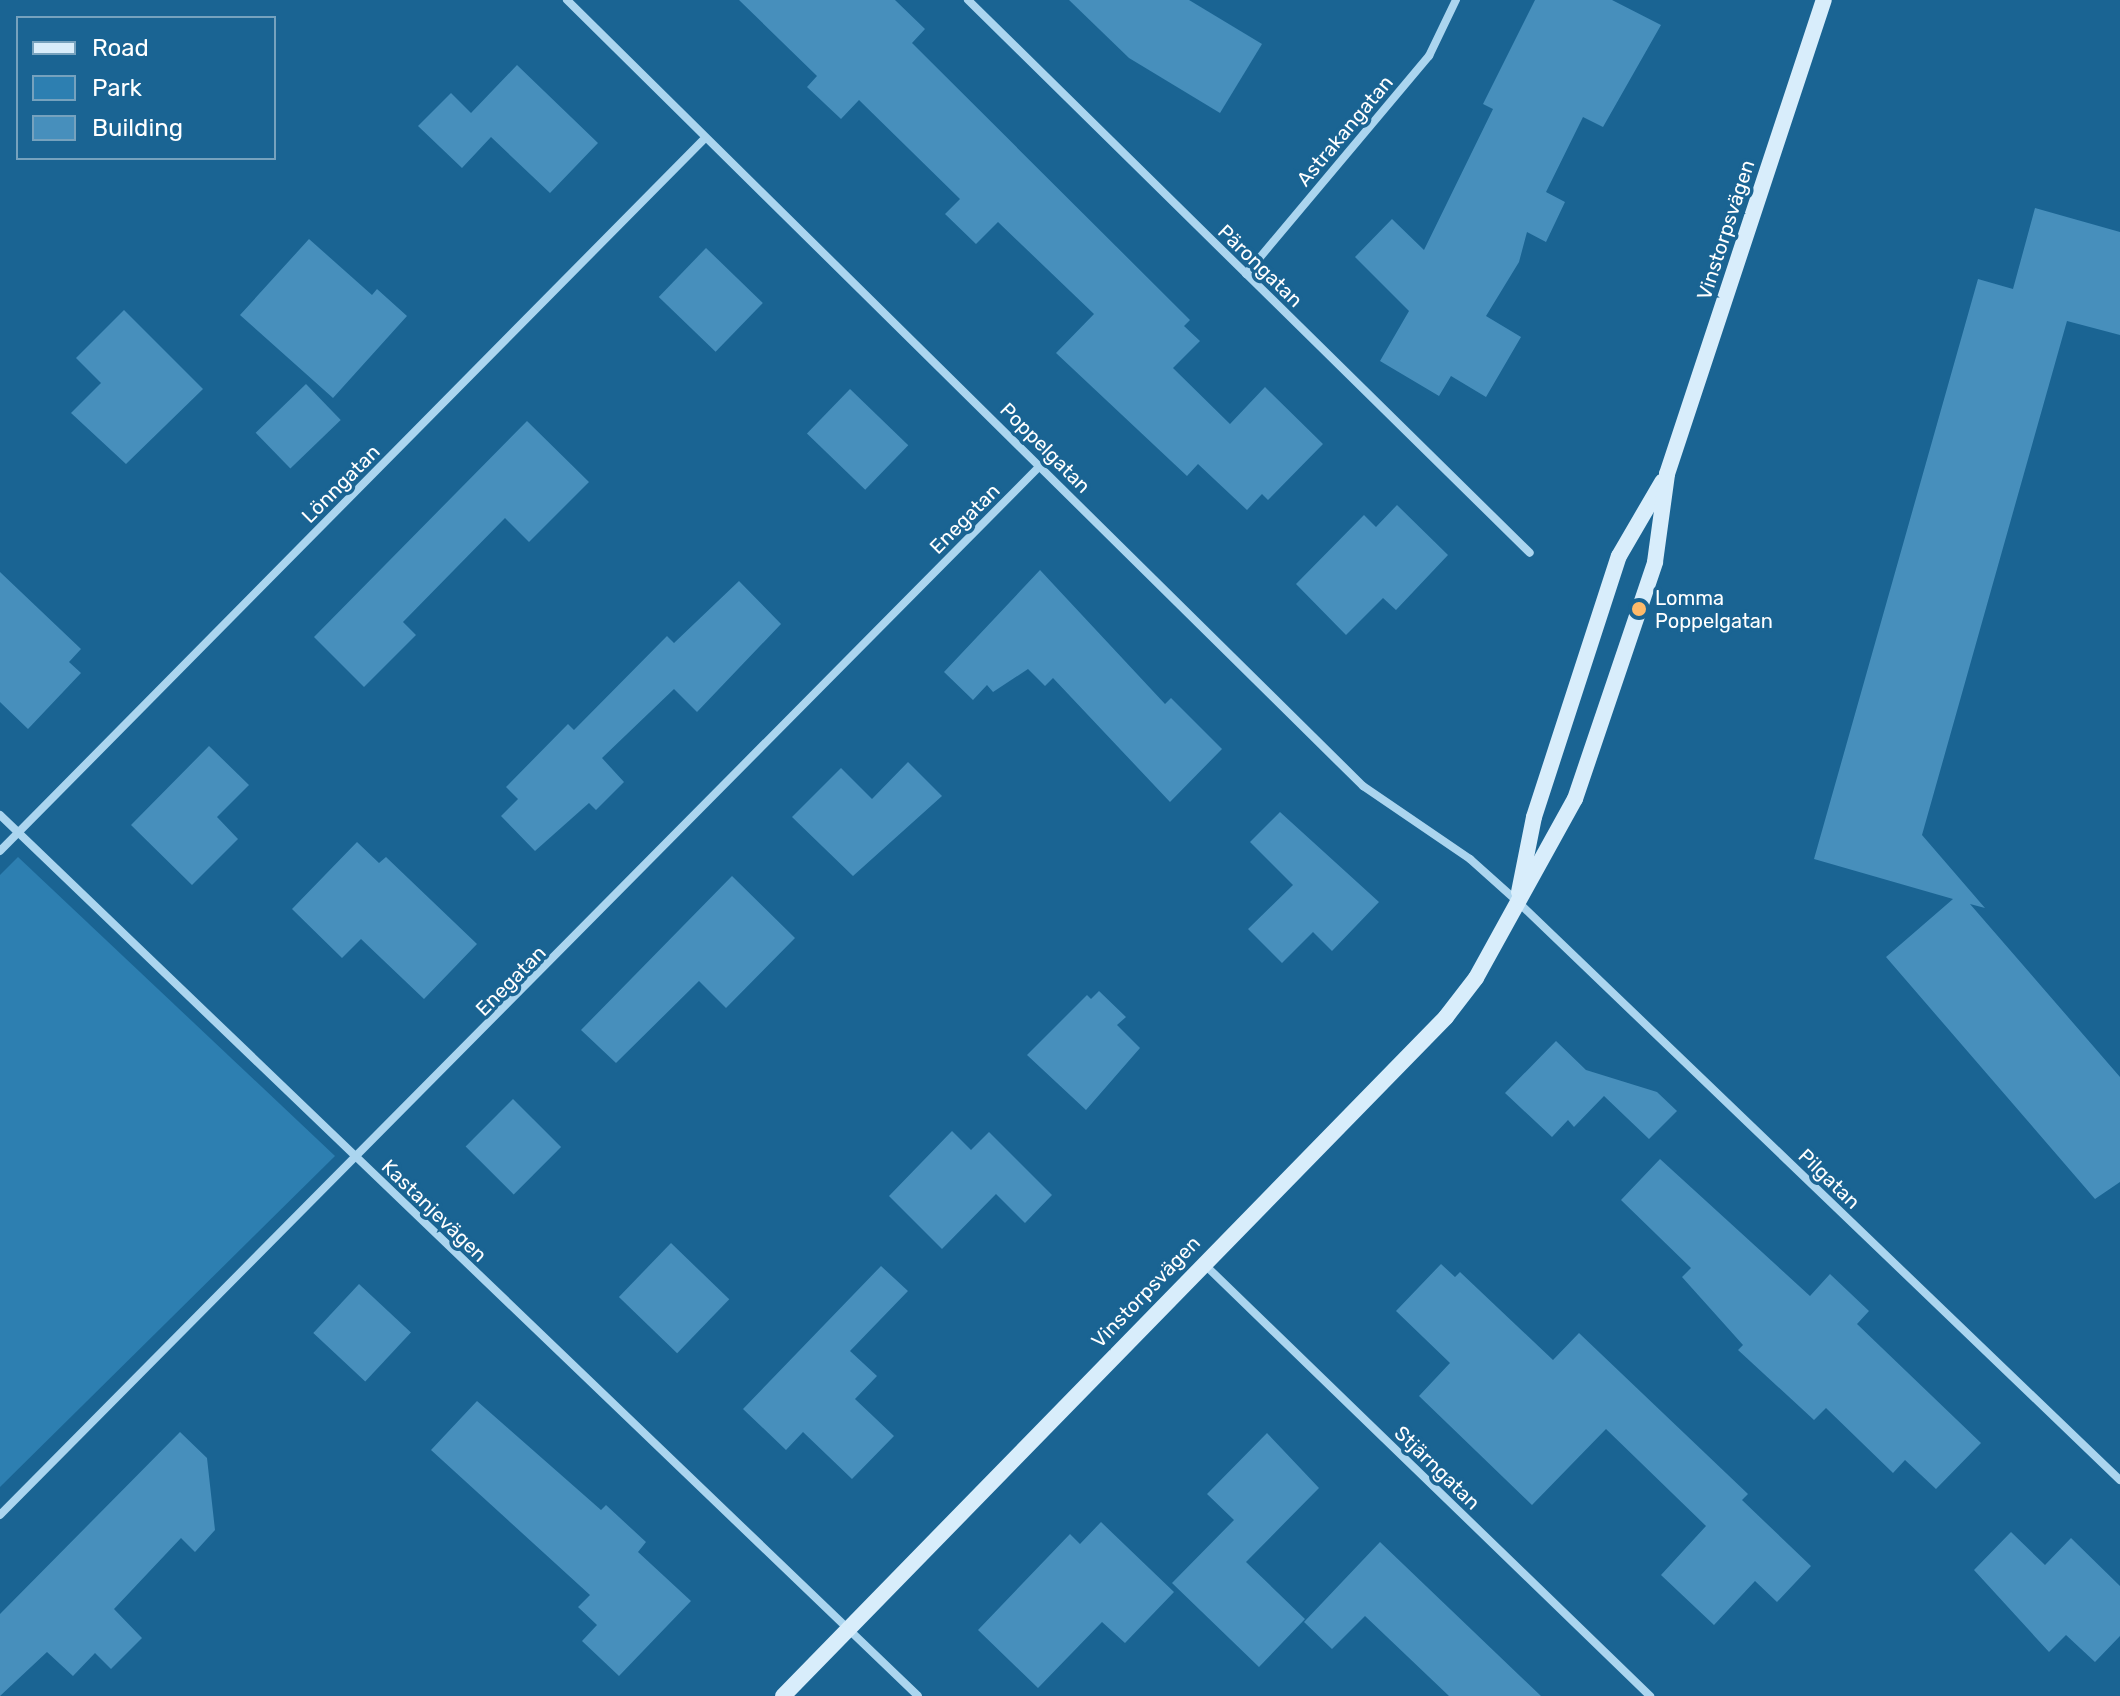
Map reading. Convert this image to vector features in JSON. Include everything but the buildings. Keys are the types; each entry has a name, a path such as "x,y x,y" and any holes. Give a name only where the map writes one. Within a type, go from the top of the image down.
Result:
{"street":[{"name":"Poppelgatan","path":"567,0 1363,786 1470,859 1517,901"},
{"name":"Pärongatan","path":"968,0 1530,553"},
{"name":"Astrakangatan","path":"1246,274 1429,56 1456,0"},
{"name":"Vinstorpsvägen","path":"783,1696 1202,1262 1446,1017 1565,827 1655,562 1667,474 1824,0"},
{"name":"Lönngatan","path":"0,851 705,138"},
{"name":"Enegatan","path":"0,1515 357,1160 1040,466"},
{"name":"Vinstorpsvägen","path":"1517,901 1534,817 1619,556 1667,474"},
{"name":"Kastanjevägen","path":"0,815 845,1630 918,1696"},
{"name":"Pilgatan","path":"1517,901 2120,1480"},
{"name":"Stjärngatan","path":"1202,1262 1650,1696"}],"green space":[{"path":"18,857 335,1156 0,1487 0,875"}],"place":[{"name":"Lomma Poppelgatan","path":"1639,609"}]}
